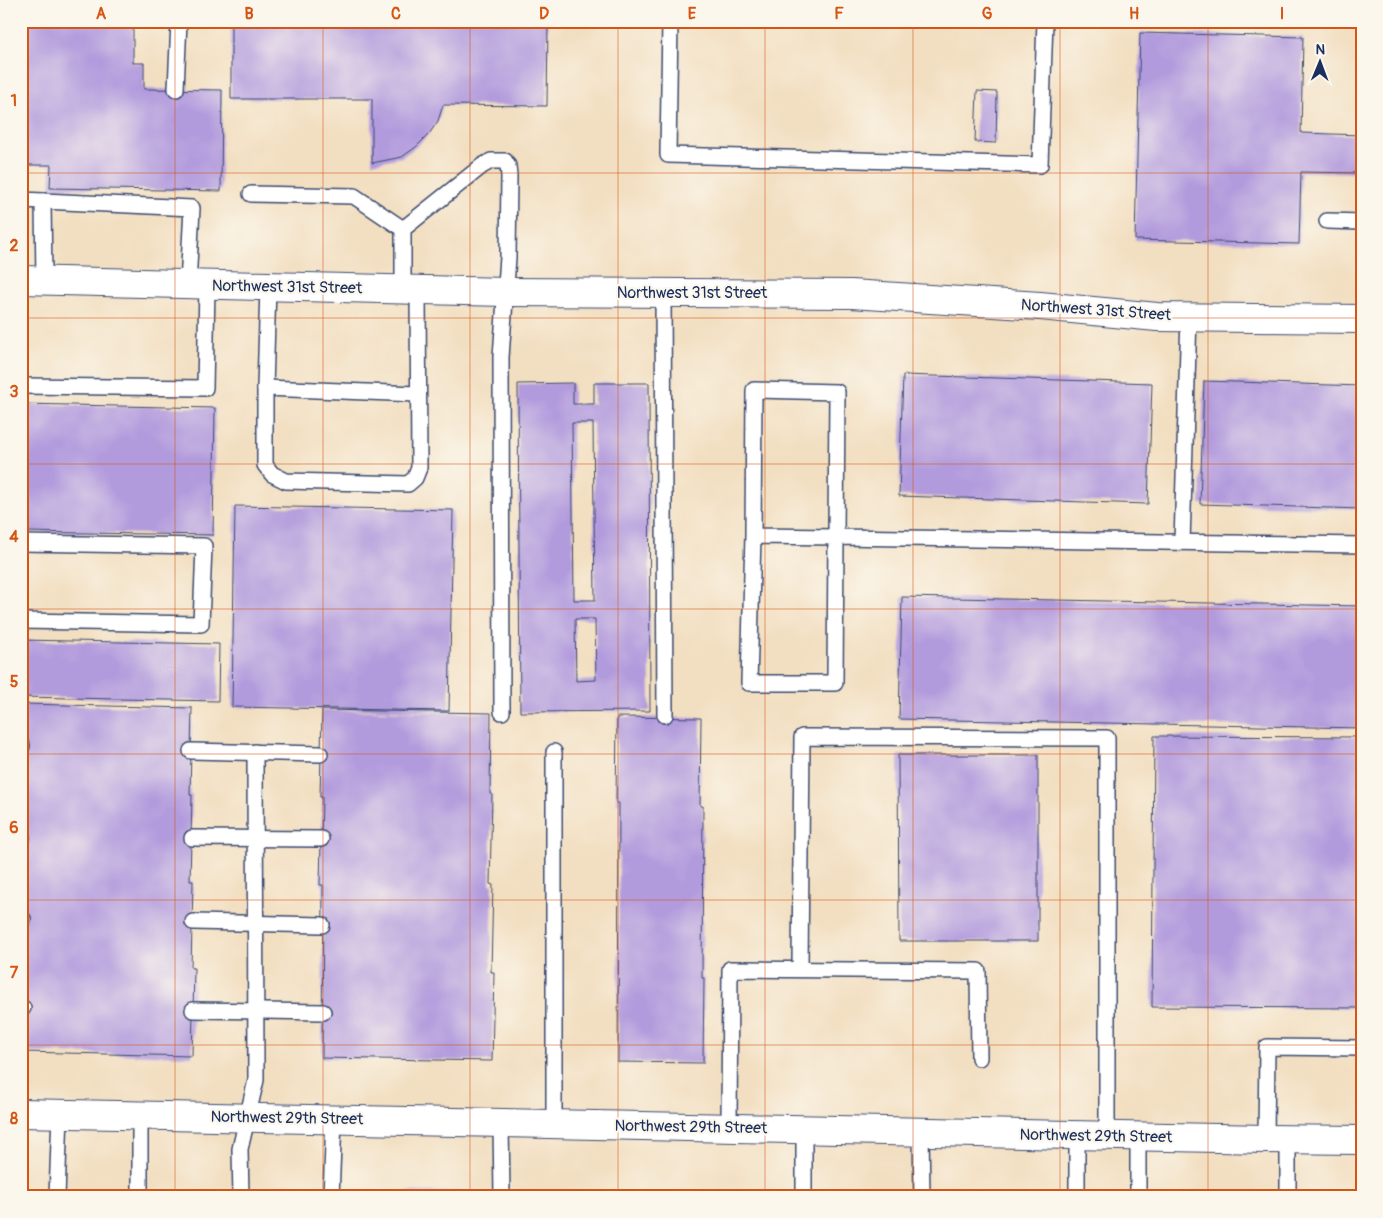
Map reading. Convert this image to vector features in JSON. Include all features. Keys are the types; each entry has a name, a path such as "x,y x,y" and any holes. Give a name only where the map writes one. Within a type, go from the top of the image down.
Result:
{"street":[{"name":"Northwest 31st Street","path":"33,281 505,292 851,294 1040,306 1157,317 1362,319"},
{"name":"Northwest 29th Street","path":"21,1113 1138,1137 1362,1140"}],"lane":[{"path":"176,89 179,21"},
{"path":"670,21 668,155 1040,165 1046,21"},
{"path":"403,229 482,166 491,161 505,161 508,166 509,176 508,257 501,357 502,712"},
{"path":"251,194 354,196 403,229 411,290 418,394 419,468 415,478 408,484 286,481 272,474 265,465 268,287"},
{"path":"21,200 192,208 205,388 21,386"},
{"path":"33,281 43,201"},
{"path":"1327,221 1362,222"},
{"path":"662,293 665,715"},
{"path":"1182,542 1189,316"},
{"path":"265,388 418,394"},
{"path":"754,390 837,392 836,538 835,683 749,683 754,390"},
{"path":"753,536 1362,545"},
{"path":"21,543 204,546 201,624 21,621"},
{"path":"800,969 802,737 1107,738 1107,1136"},
{"path":"191,751 320,754"},
{"path":"241,1197 240,1149 256,1080 255,752"},
{"path":"554,752 554,1124"},
{"path":"192,838 321,839"},
{"path":"193,922 322,925"},
{"path":"729,1127 730,969 978,971 979,1058"},
{"path":"193,1010 322,1012"},
{"path":"1288,1197 1277,1139 1267,1046 1362,1048"},
{"path":"57,1197 60,1113"},
{"path":"140,1115 140,1197"},
{"path":"332,1197 334,1119"},
{"path":"501,1123 502,1197"},
{"path":"804,1129 804,1197"},
{"path":"921,1131 922,1197"},
{"path":"1077,1135 1077,1197"},
{"path":"1138,1137 1138,1197"}],"building":[{"path":"21,21 133,21 133,63 144,63 144,89 222,90 221,191 50,188 51,165 21,165"},
{"path":"231,21 548,21 547,106 443,105 438,121 429,134 416,147 402,157 372,163 372,99 231,99"},
{"path":"1140,33 1303,37 1301,133 1362,135 1362,173 1301,172 1299,244 1135,240"},
{"path":"977,91 997,92 996,143 975,142"},
{"path":"903,375 1152,383 1148,504 899,496"},
{"path":"1204,381 1362,386 1362,509 1200,504"},
{"path":"573,383 573,404 594,404 594,383 649,383 650,711 520,712 518,384","holes":["572,423 593,423 595,600 574,600","575,619 595,619 596,680 576,681"]},
{"path":"21,404 215,408 213,535 21,532"},
{"path":"235,506 453,510 449,711 232,707"},
{"path":"902,597 1362,606 1362,728 899,719"},
{"path":"21,640 219,644 218,701 21,697"},
{"path":"23,704 192,708 190,881 193,881 191,968 194,968 192,1056 22,1052 24,791 21,791"},
{"path":"322,710 491,713 490,884 493,885 491,972 494,972 492,1061 322,1058 323,885 320,885 322,797 320,797"},
{"path":"617,717 701,718 700,806 703,806 703,1063 618,1062 619,803 616,803"},
{"path":"1154,736 1362,737 1362,1008 1152,1007"},
{"path":"898,755 1038,755 1038,941 899,941"},
{"path":"460,1191 460,1197 391,1197 391,1192"}]}
